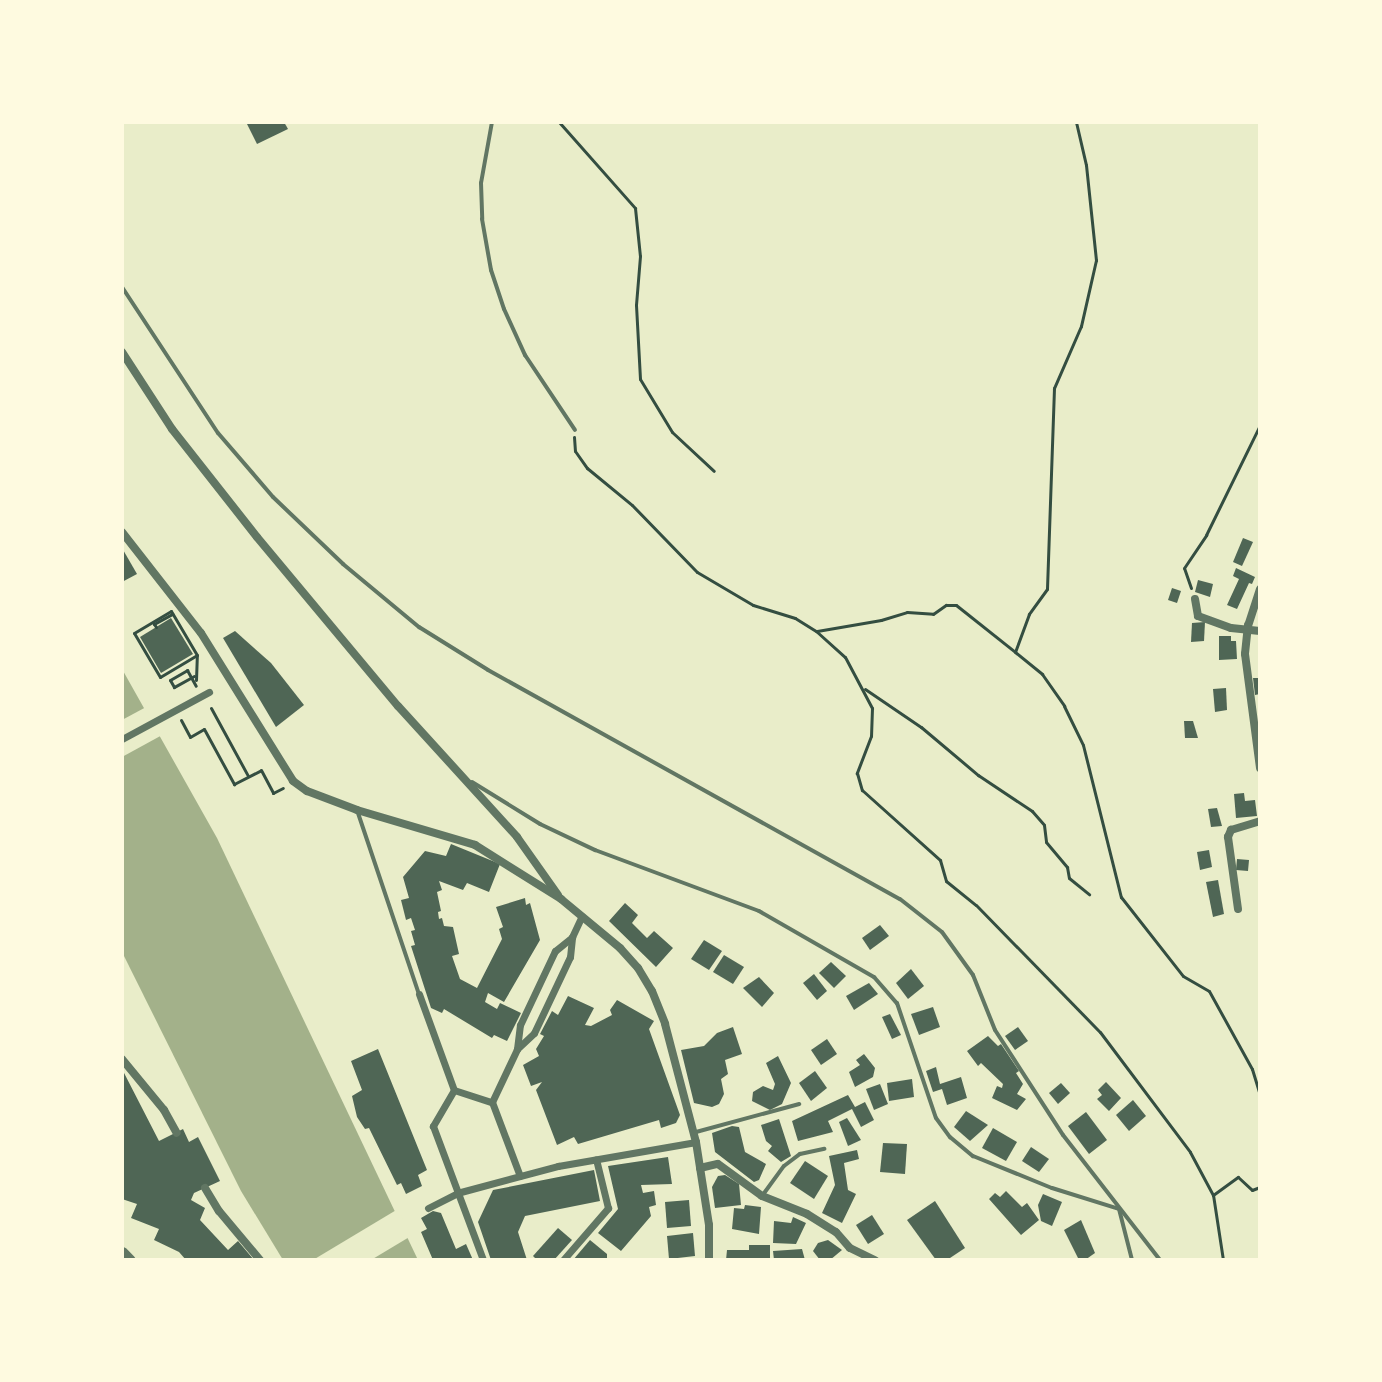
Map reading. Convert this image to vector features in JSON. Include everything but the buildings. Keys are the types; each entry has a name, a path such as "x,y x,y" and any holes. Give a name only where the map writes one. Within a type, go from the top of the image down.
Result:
{"street":[{"path":"122,352 172,429 257,537 333,631 517,837 547,875 561,899"},
{"path":"122,532 201,633 293,781 307,791 357,810 475,845 561,899 620,948 652,991 694,1137 709,1225 709,1260"},
{"path":"1260,589 1247,631 1245,654 1260,768"},
{"path":"1195,599 1198,616 1247,631 1260,631"},
{"path":"122,739 205,694"},
{"path":"1238,909 1228,837 1231,830 1260,821"},
{"path":"517,1049 534,1033 570,957 572,937 582,916"},
{"path":"520,1176 492,1102 517,1049 520,1025 555,951 572,937"},
{"path":"419,994 454,1090"},
{"path":"122,1059 164,1110 177,1133"},
{"path":"454,1090 492,1102"},
{"path":"454,1090 433,1126 483,1260"},
{"path":"428,1208 457,1193 520,1176 694,1137"},
{"path":"563,1260 608,1208 596,1159"},
{"path":"700,1168 718,1164 762,1196 807,1214 836,1232 850,1248 871,1258"},
{"path":"205,1188 219,1211 260,1260"},
{"path":"122,1252 130,1260"},
{"path":"854,1260 871,1258"}],"lane":[{"path":"492,122 481,183 482,219 491,270 525,355 575,430"},
{"path":"122,287 218,433 273,497 343,564 419,627 501,678 900,899 942,932 973,975 995,1030 1063,1135 1160,1260"},
{"path":"460,774 540,824 595,850 759,911 874,977 897,1003 936,1118 950,1137 973,1156 1052,1188 1119,1209"},
{"path":"357,810 419,994"},
{"path":"694,1137 799,1104"},
{"path":"762,1196 784,1166 800,1154 824,1149"},
{"path":"1119,1209 1132,1260"}],"path":[{"path":"559,122 635,208 640,256 636,305 640,379 672,432 714,471"},
{"path":"1015,652 1029,614 1047,589 1054,388 1081,326 1096,260 1086,165 1076,122"},
{"path":"1195,599 1184,568 1206,535 1260,425"},
{"path":"575,430 575,451 587,468 632,505 688,564 739,598 795,618 816,631 845,657 872,708 871,736 857,773 862,790 940,860 946,881 976,905 1100,1032 1190,1152 1213,1195 1223,1260"},
{"path":"816,631 838,624 881,620 907,612 933,614 946,605 956,605 1042,674 1064,706 1083,745 1121,897 1183,976 1209,991 1252,1069 1260,1096"},
{"path":"197,655 160,677 134,633 171,611 197,655 195,678 174,687 170,680 187,670 205,694"},
{"path":"156,627 154,624 172,614"},
{"path":"863,688 921,727 978,775 1032,811 1044,825 1046,842 1067,867 1069,878 1089,894"},
{"path":"211,708 248,776"},
{"path":"175,710 190,737 204,729 234,784 261,770 273,793 283,788"},
{"path":"1213,1195 1238,1177 1252,1190 1260,1187"}],"shaded area":[{"path":"122,669 217,838 418,1260 283,1260 241,1191 122,952"}],"pier":[{"path":"148,706 164,734 122,757 122,720"},
{"path":"398,1209 411,1236 371,1260 313,1260"}]}
